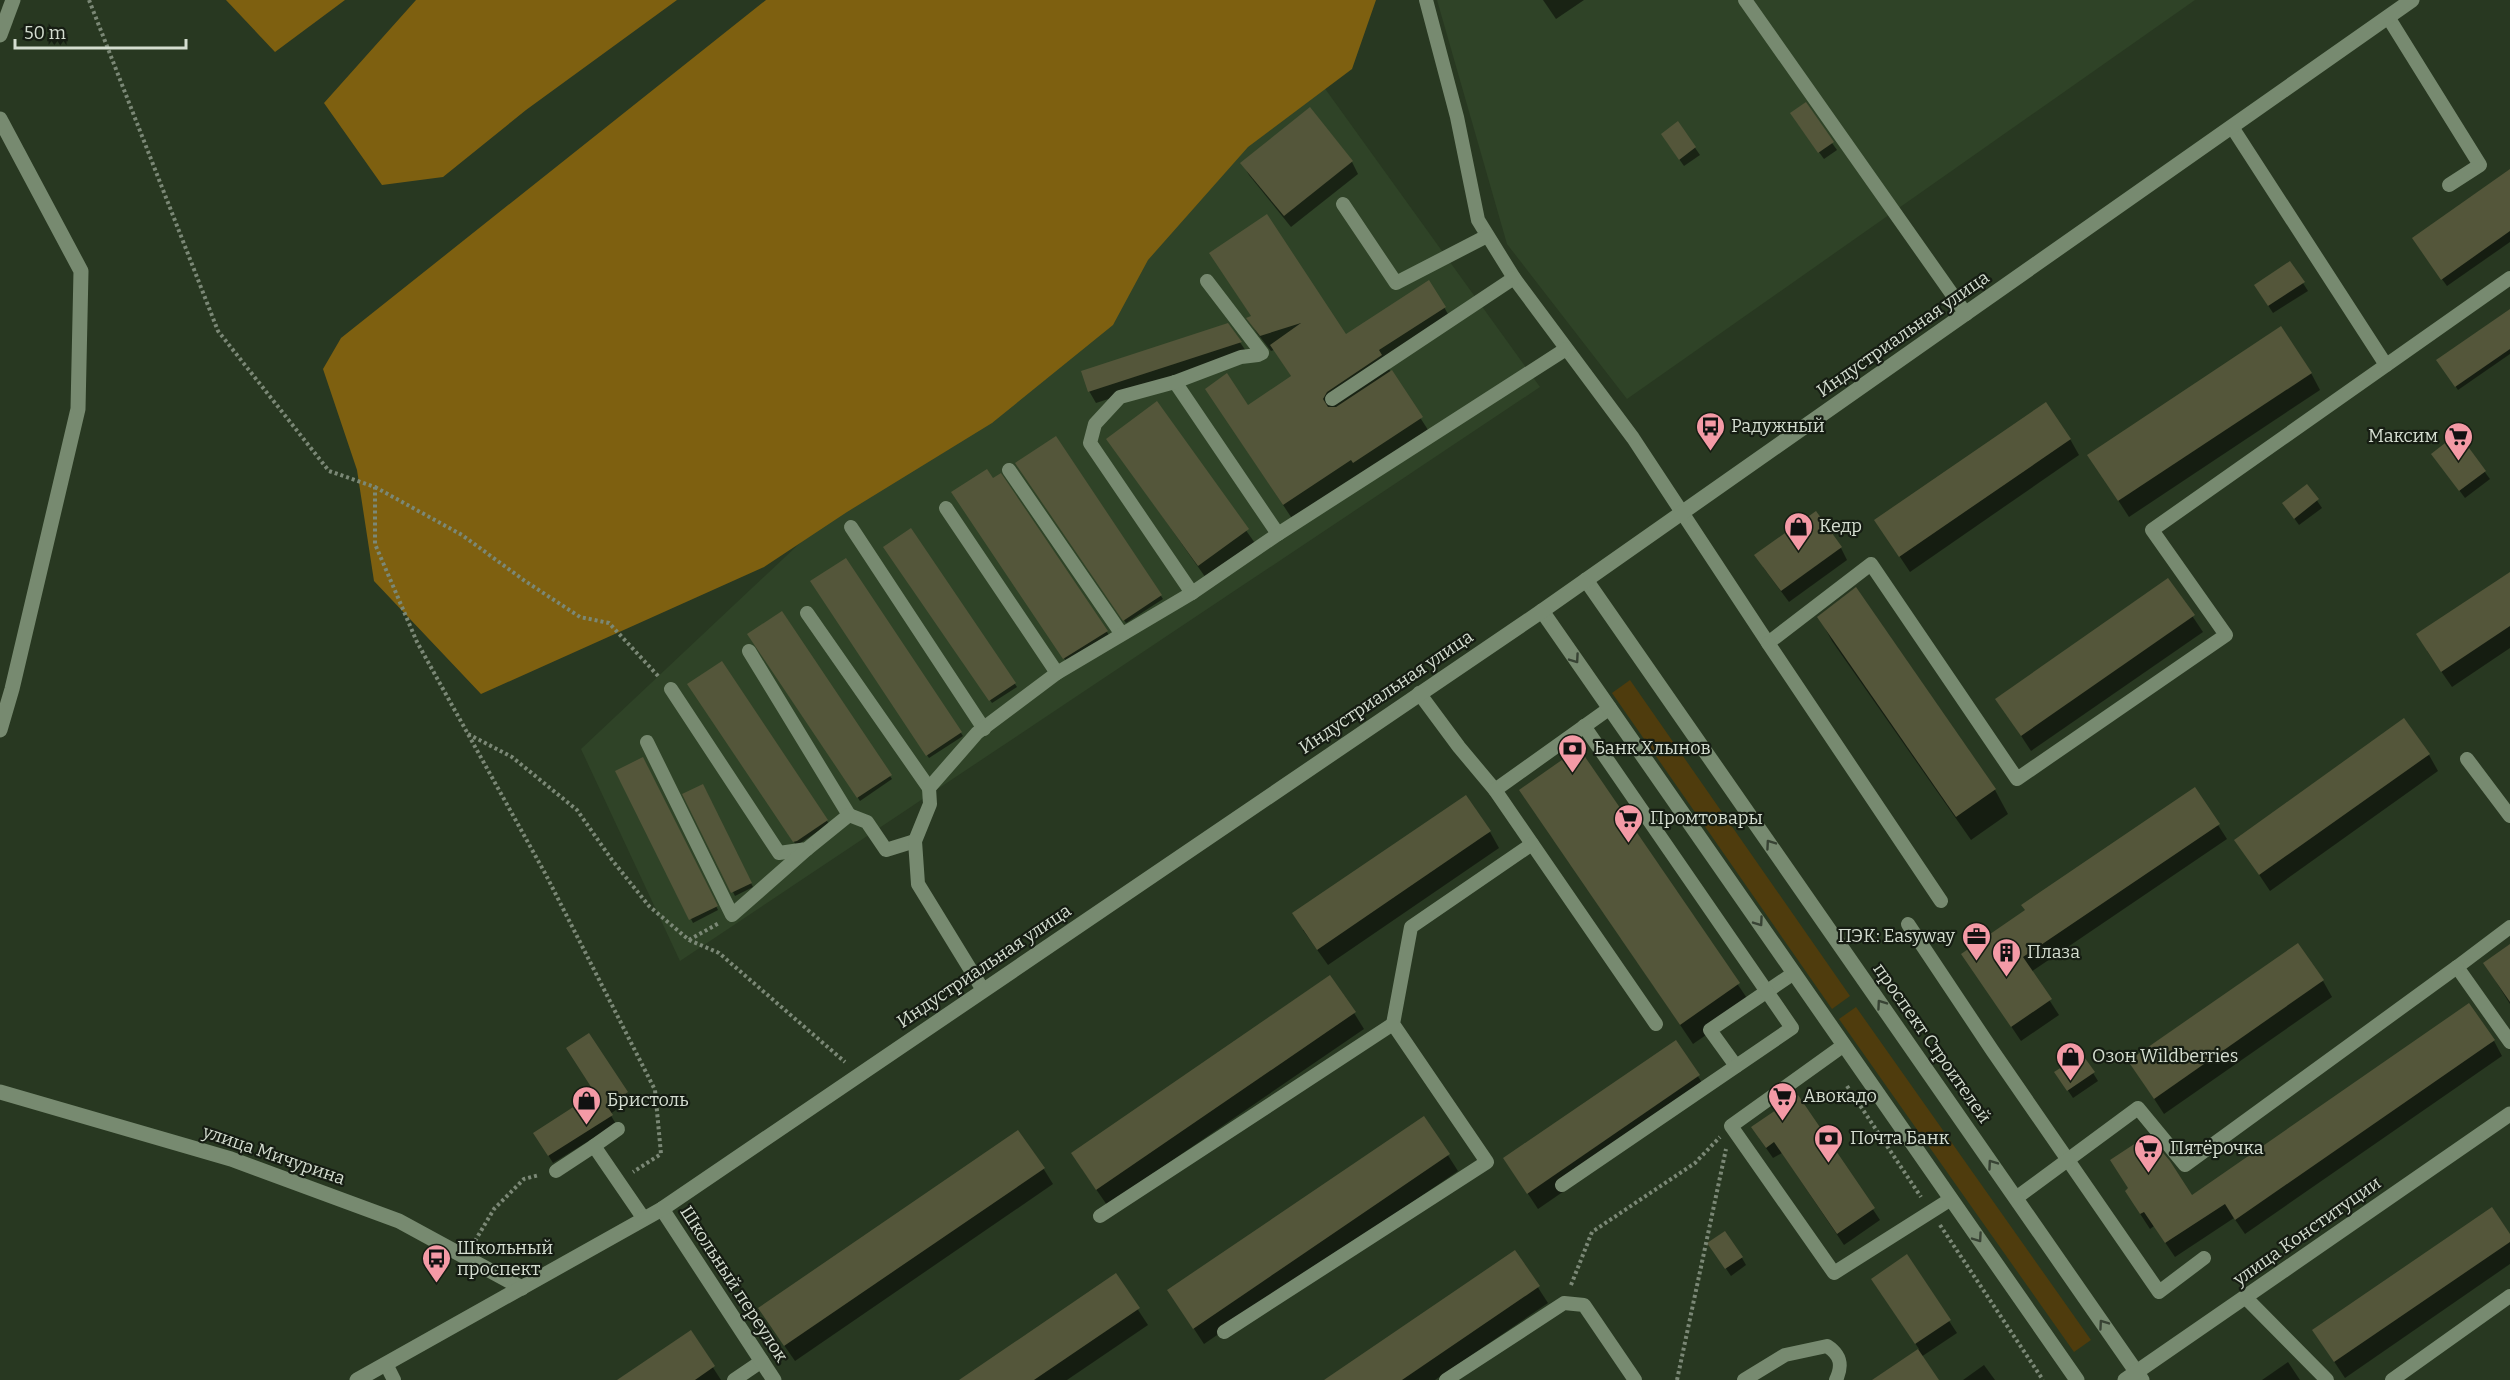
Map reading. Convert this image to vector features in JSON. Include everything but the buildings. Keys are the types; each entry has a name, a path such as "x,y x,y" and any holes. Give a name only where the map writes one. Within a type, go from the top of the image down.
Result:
{"street":[{"path":"0,35 14,0"},
{"name":"Индустриальная улица","path":"357,1380 662,1209 1542,611 2412,0"},
{"path":"0,119 81,271 78,409 12,689 0,729"},
{"name":"проспект Строителей","path":"1586,580 2016,1198 2135,1377"},
{"path":"1542,611 2077,1380"},
{"name":"улица Мичурина","path":"0,1092 231,1159 399,1221 522,1288"},
{"name":"улица Конституции","path":"2135,1377 2510,1114"},
{"name":"Школьный переулок","path":"662,1209 774,1380"}],"lane":[{"path":"1426,0 1457,117 1478,220 1487,236 1514,278 1633,438 1941,901"},
{"path":"1744,0 1966,314"},
{"path":"2388,17 2480,165 2449,185"},
{"path":"2232,127 2386,365"},
{"path":"1343,204 1396,283 1487,236"},
{"path":"1332,399 1514,278"},
{"path":"1768,643 1871,564 2017,779 2226,635 2152,530 2510,278"},
{"path":"1192,593 1090,443 1095,424 1120,397 1175,382 1241,357 1258,356 1262,353 1207,281"},
{"path":"929,788 977,733 1057,673 1192,593 1278,534 1566,349"},
{"path":"1175,382 1278,534"},
{"path":"1010,470 1121,633"},
{"path":"946,508 1057,673"},
{"path":"850,527 984,729"},
{"path":"807,613 929,788 930,804 915,841 918,884 983,990"},
{"path":"749,651 849,815 867,822 886,850 915,841"},
{"path":"671,689 779,853 807,849"},
{"path":"1419,693 1459,747 1495,790 1656,1023"},
{"path":"1495,790 1610,708"},
{"path":"1562,1185 1798,1024 1766,991 1584,726"},
{"path":"647,742 732,915 849,815"},
{"path":"2468,759 2510,816"},
{"path":"1224,1332 1487,1162 1393,1024 1411,927 1532,844"},
{"path":"1908,924 2158,1292 2204,1258"},
{"path":"2016,1198 2138,1107 2184,1164 2510,927"},
{"path":"2457,967 2510,1042"},
{"path":"1736,1066 1710,1030 1794,973"},
{"path":"1100,1215 1393,1024"},
{"path":"1844,1045 1731,1126 1834,1273 1951,1199"},
{"path":"556,1171 618,1129"},
{"path":"594,1146 644,1219"},
{"path":"2392,1380 2510,1296"},
{"path":"2245,1298 2327,1380"},
{"path":"1446,1380 1564,1303 1584,1305 1635,1380"},
{"path":"1744,1380 1785,1355 1827,1346 1837,1352 1842,1367 1836,1380"},
{"path":"734,1380 762,1361"},
{"path":"387,1364 394,1380"}],"path":[{"path":"89,0 218,331 329,471 375,487 462,535 525,581 580,617 609,623 671,689"},
{"path":"375,487 375,544 417,642 546,875 655,1090 662,1154 618,1182"},
{"path":"468,734 512,757 577,810 612,860 649,906 688,940 719,953 859,1075"},
{"path":"688,940 732,915"},
{"path":"1564,1303 1592,1232 1695,1163 1731,1126"},
{"path":"1677,1380 1731,1126"},
{"path":"465,1257 494,1209 524,1179 556,1171"}],"shaded area":[{"path":"226,0 345,0 275,52"},
{"path":"416,0 677,0 526,110 443,177 382,185 324,103"},
{"path":"766,0 1376,0 1352,69 1248,147 1148,260 1113,325 992,423 847,512 764,567 481,694 374,581 357,470 323,369 341,338"},
{"path":"1437,0 2195,0 1627,399 1507,244"},
{"path":"1308,65 1540,387 680,961 581,749"},
{"path":"1630,680 1850,996 1832,1009 1612,693"},
{"path":"1856,1007 2091,1340 2074,1352 1839,1019"}],"place":[{"name":"Радужный","path":"1710,452"},
{"name":"Максим","path":"2459,462"},
{"name":"Кедр","path":"1798,552"},
{"name":"Банк Хлынов","path":"1573,774"},
{"name":"Промтовары","path":"1629,844"},
{"name":"ПЭК: Easyway","path":"1976,962"},
{"name":"Плаза","path":"2006,978"},
{"name":"Озон Wildberries","path":"2071,1082"},
{"name":"Авокадо","path":"1782,1122"},
{"name":"Бристоль","path":"586,1126"},
{"name":"Почта Банк","path":"1829,1164"},
{"name":"Пятёрочка","path":"2149,1174"},
{"name":"Школьный проспект","path":"436,1284"}]}
